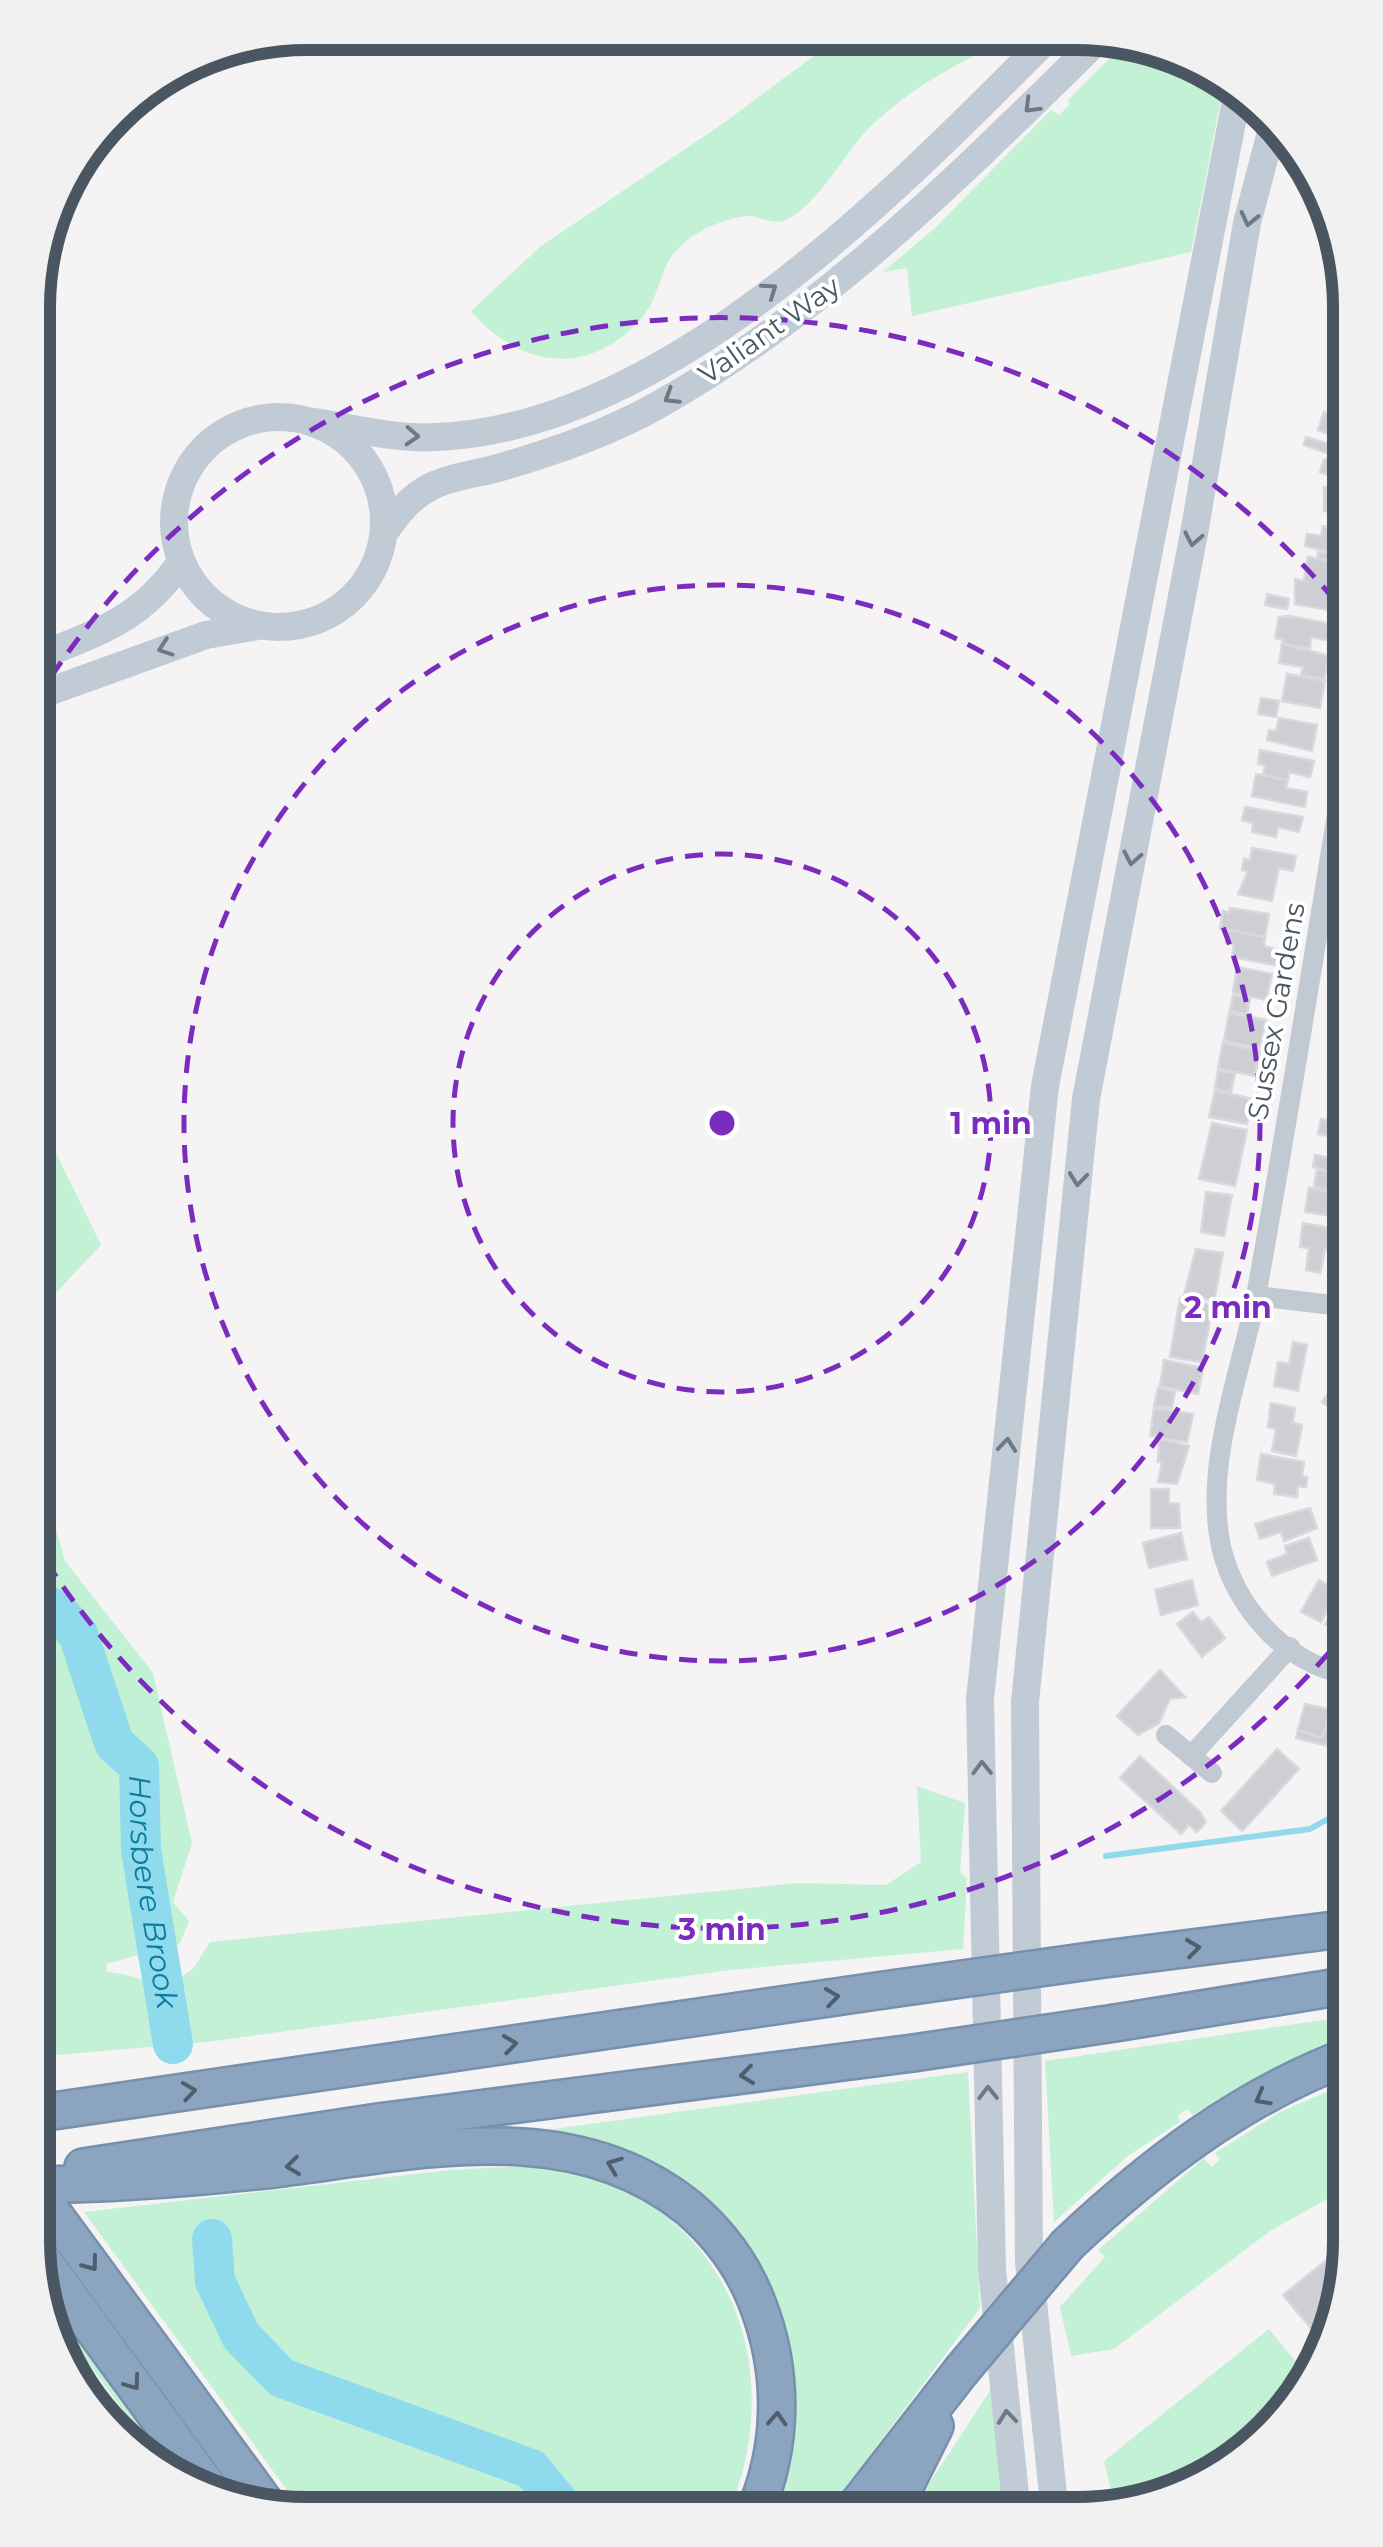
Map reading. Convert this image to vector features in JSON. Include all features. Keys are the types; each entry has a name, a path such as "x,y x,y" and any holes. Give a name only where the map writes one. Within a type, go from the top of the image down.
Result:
{"highway":[{"path":"50,2111 1096,1960 1332,1930"},
{"path":"50,2184 1332,1989"},
{"path":"863,2497 961,2370 1068,2244 1180,2148 1278,2089 1332,2064"},
{"path":"50,2103 92,2105"},
{"path":"50,2174 468,2146 576,2151 642,2176 673,2195 724,2244 764,2318 778,2410 768,2477 760,2497"},
{"path":"50,2210 257,2492"},
{"path":"53,2274 198,2472"},
{"path":"899,2497 961,2370"}],"street":[{"name":"Valiant Way","path":"316,422 381,434 436,438 498,429 574,408 637,378 800,269 895,189 1037,50"},
{"name":"Valiant Way","path":"384,532 404,504 432,486 582,442 659,404 748,348 829,290 917,217 1088,51"},
{"path":"1015,2497 992,2269 980,1699 1045,1086 1235,106"},
{"path":"1215,222 1248,116"},
{"path":"1053,2497 1029,2263 1025,1702 1086,1099 1192,547 1248,223 1270,138"},
{"path":"50,691 178,644 260,626 294,626 328,616 356,595 375,566 384,532 382,498 369,466 346,440 316,422 281,416 247,421 216,437 192,462 177,494 174,528 182,562 200,592 227,614 260,626"},
{"path":"50,651 134,615 161,591 182,562"},
{"name":"Sussex Gardens","path":"1332,1667 1290,1647 1266,1630 1240,1599 1226,1570 1218,1532 1217,1485 1256,1296 1333,838"},
{"path":"1256,1296 1332,1306"},
{"path":"1191,1756 1290,1647"},
{"path":"1166,1735 1212,1773"}],"green space":[{"path":"822,50 988,50 902,100 868,129 820,191 788,219 779,222 751,216 733,218 706,228 685,242 667,264 639,321 597,352 575,358 531,354 490,330 471,311 541,246 721,125"},
{"path":"1114,54 1190,76 1222,95 1191,252 912,316 907,268 883,272 935,228 1051,110 1059,115 1070,104 1067,101"},
{"path":"50,1141 101,1245 50,1299"},
{"path":"50,1508 65,1561 153,1673 192,1843 173,1902 189,1921 180,1943 107,1964 106,1971 146,1981 159,2000 172,1998 172,1983 193,1969 210,1942 798,1883 886,1885 921,1862 917,1786 965,1803 960,1872 967,1878 963,1949 730,1970 207,2042 50,2056"},
{"path":"1332,2019 1332,2045 1193,2115 1187,2109 1177,2116 1180,2122 1129,2155 1054,2222 1045,2061"},
{"path":"968,2072 980,2308 839,2497 769,2497 790,2412 711,2214 510,2135"},
{"path":"1332,2090 1332,2196 1270,2231 1114,2349 1071,2356 1060,2307 1105,2257 1098,2250 1204,2158 1211,2167 1220,2160 1215,2153 1280,2112"},
{"path":"525,2166 578,2173 631,2194 675,2224 709,2262 734,2307 748,2355 752,2407 745,2460 733,2497 291,2496 84,2212 450,2170"},
{"path":"61,2310 167,2455 143,2438 70,2338"},
{"path":"1269,2329 1300,2367 1258,2422 1233,2444 1190,2471 1112,2494 1104,2461"},
{"path":"994,2385 1004,2497 920,2497"}],"building":[{"path":"1324,412 1333,414 1333,436 1318,430"},
{"path":"1306,437 1333,445 1333,452 1332,455 1304,445"},
{"path":"1333,457 1333,477 1320,472 1324,460"},
{"path":"1324,487 1333,488 1333,513 1324,511"},
{"path":"1323,526 1333,528 1333,552 1305,546 1307,534 1321,536"},
{"path":"1318,552 1333,554 1333,562 1317,559"},
{"path":"1308,557 1333,562 1329,610 1295,604 1295,579 1304,581"},
{"path":"1267,594 1289,599 1287,609 1265,605"},
{"path":"1279,617 1333,625 1332,641 1311,637 1310,648 1282,644 1284,640 1275,638"},
{"path":"1282,644 1330,656 1324,679 1301,675 1303,667 1279,663"},
{"path":"1287,674 1325,681 1320,708 1282,701"},
{"path":"1261,698 1279,701 1276,717 1258,714"},
{"path":"1279,718 1317,725 1312,751 1267,740 1269,730 1276,731"},
{"path":"1260,750 1314,761 1310,777 1289,772 1288,780 1263,776 1265,765 1258,764"},
{"path":"1256,774 1288,780 1286,788 1307,792 1305,807 1252,796"},
{"path":"1245,807 1303,817 1299,832 1278,827 1276,837 1252,832 1253,823 1242,820"},
{"path":"1252,848 1296,856 1293,871 1279,868 1272,901 1238,894 1248,871 1242,870 1244,859 1250,860"},
{"path":"1230,908 1269,914 1265,937 1220,928 1223,911 1229,913"},
{"path":"1227,930 1265,937 1264,946 1278,950 1275,965 1232,957 1234,944 1226,943"},
{"path":"1237,967 1272,974 1266,1000 1233,992"},
{"path":"1233,995 1250,998 1247,1014 1230,1011"},
{"path":"1229,1013 1266,1020 1260,1048 1224,1041"},
{"path":"1223,1043 1260,1051 1255,1076 1218,1068"},
{"path":"1218,1071 1235,1073 1231,1092 1215,1089"},
{"path":"1215,1091 1253,1099 1247,1124 1209,1117"},
{"path":"1321,1119 1333,1121 1333,1137 1318,1134"},
{"path":"1212,1123 1247,1130 1235,1186 1199,1179"},
{"path":"1315,1155 1333,1158 1333,1173 1313,1167"},
{"path":"1317,1169 1333,1173 1330,1190 1314,1187"},
{"path":"1309,1188 1333,1193 1333,1216 1305,1212"},
{"path":"1206,1192 1232,1195 1224,1236 1201,1232"},
{"path":"1303,1223 1333,1229 1333,1251 1325,1249 1320,1273 1306,1270 1309,1248 1300,1247"},
{"path":"1196,1249 1223,1253 1214,1301 1184,1295"},
{"path":"1180,1298 1213,1305 1202,1362 1170,1357"},
{"path":"1293,1342 1307,1345 1298,1391 1274,1386 1278,1362 1289,1364"},
{"path":"1164,1360 1203,1368 1198,1394 1160,1386"},
{"path":"1158,1388 1175,1392 1172,1408 1154,1406"},
{"path":"1332,1388 1332,1410 1322,1402"},
{"path":"1271,1403 1295,1408 1293,1423 1302,1425 1296,1456 1272,1451 1276,1429 1268,1427"},
{"path":"1154,1408 1193,1414 1187,1442 1150,1436"},
{"path":"1159,1439 1189,1446 1177,1484 1158,1482 1162,1462 1158,1462"},
{"path":"1261,1454 1304,1462 1302,1476 1307,1477 1306,1487 1298,1486 1297,1497 1274,1494 1275,1484 1257,1480"},
{"path":"1151,1489 1169,1489 1169,1503 1179,1504 1180,1528 1151,1528"},
{"path":"1310,1508 1317,1528 1284,1541 1281,1532 1260,1539 1255,1524"},
{"path":"1181,1533 1187,1559 1149,1568 1143,1543"},
{"path":"1309,1538 1317,1560 1272,1576 1267,1562 1287,1554 1285,1546"},
{"path":"1192,1580 1198,1605 1161,1615 1155,1590"},
{"path":"1319,1580 1332,1588 1332,1601 1321,1622 1301,1612"},
{"path":"1193,1612 1201,1622 1209,1617 1225,1638 1202,1657 1177,1624"},
{"path":"1160,1670 1185,1697 1170,1699 1159,1723 1138,1735 1117,1716"},
{"path":"1305,1704 1331,1710 1322,1738 1298,1730"},
{"path":"1329,1717 1332,1718 1332,1747 1296,1738 1298,1730 1322,1738"},
{"path":"1277,1749 1299,1769 1242,1831 1221,1811"},
{"path":"1140,1756 1200,1812 1206,1822 1197,1832 1189,1825 1181,1834 1120,1778"},
{"path":"1332,2256 1328,2290 1315,2333 1283,2295"}],"waterway":[{"name":"Horsbere Brook","path":"50,1607 78,1634 114,1743 139,1766 141,1850 173,2044"},
{"path":"1106,1856 1310,1829 1332,1819"},
{"name":"Horsbere Brook","path":"212,2239 215,2281 241,2336 282,2378 531,2469 555,2497"}]}
